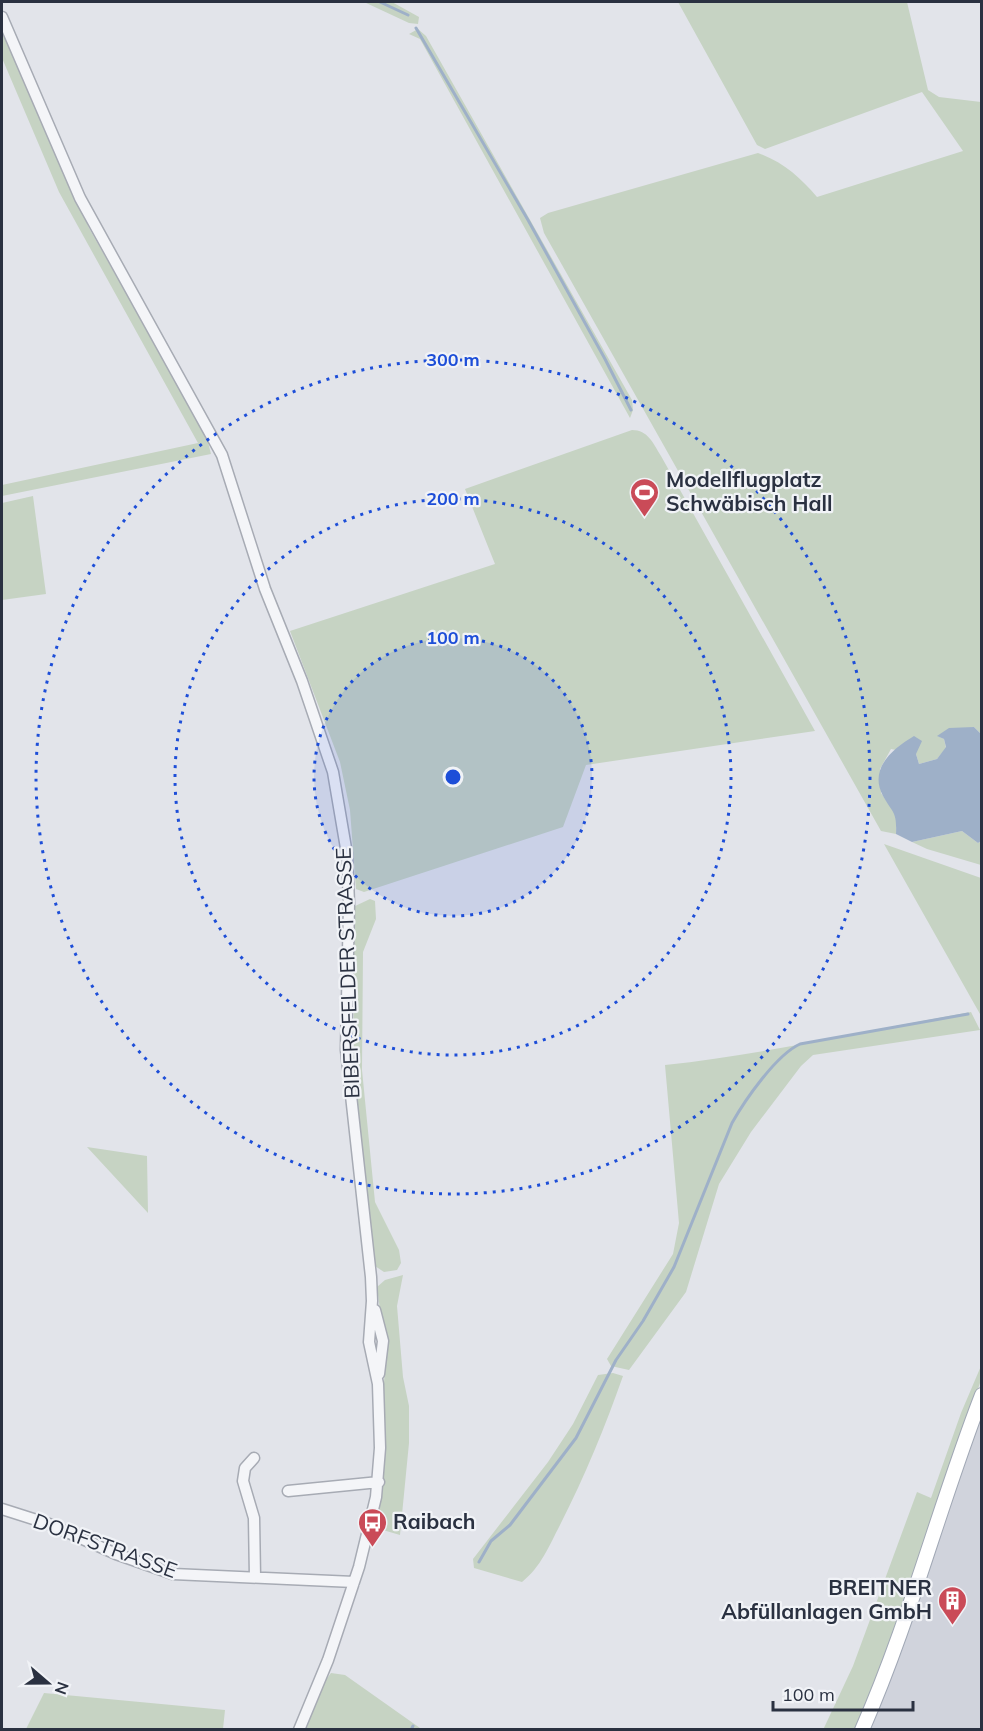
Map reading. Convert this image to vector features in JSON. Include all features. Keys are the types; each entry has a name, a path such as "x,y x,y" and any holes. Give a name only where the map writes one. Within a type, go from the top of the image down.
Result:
{"main road":[{"path":"862,1730 883,1682 913,1600 981,1395"}],"street":[{"name":"BIBERSFELDER STRASSE","path":"2,17 80,198 222,455 252,550 333,772 347,854 349,904 346,1050 372,1301 383,1341 378,1384 379,1482 372,1521 354,1582 328,1660 299,1730"},
{"path":"254,1458 245,1468 243,1482 254,1518 255,1576"},
{"path":"288,1491 379,1482"},
{"name":"DORFSTRASSE","path":"2,1509 49,1524 161,1571 201,1577 255,1576 354,1582"}],"shaded area":[{"path":"981,1414 981,1729 868,1730 899,1656"}],"green space":[{"path":"364,2 392,2 419,17 418,24 409,23"},
{"path":"678,2 907,2 928,90 939,97 981,102 981,734 974,727 938,736 944,739 946,748 937,759 919,764 916,754 891,749 880,769 881,793 897,816 896,834 881,831 544,233 540,218 548,213 758,153 790,171 817,197 963,151 922,92 765,149 757,145"},
{"path":"2,26 89,228 206,434 211,454 2,496 2,485 198,443 59,192 2,58"},
{"path":"418,29 426,36 632,400 633,410 630,418 420,39 409,34"},
{"path":"632,430 642,432 655,446 815,731 586,765 563,827 364,892 356,889 350,810 340,762 290,631 495,564 465,489"},
{"path":"33,496 46,594 2,600 2,503"},
{"path":"962,831 978,843 981,841 981,865 927,849 912,842"},
{"path":"884,844 981,878 981,1016 980,1014"},
{"path":"370,899 375,901 376,919 363,952 362,1070 375,1202 399,1250 401,1263 397,1270 384,1272 375,1266 354,1097 353,907"},
{"path":"971,1012 980,1030 813,1055 801,1066 751,1132 719,1184 686,1292 629,1370 611,1366 607,1359 673,1254 679,1223 665,1065 780,1048"},
{"path":"87,1147 147,1156 148,1213"},
{"path":"403,1275 397,1306 403,1377 409,1406 409,1443 400,1535 376,1528 384,1478 382,1407 386,1357 377,1287 385,1280"},
{"path":"981,1366 981,1380 902,1612 855,1729 823,1730 853,1666 917,1492 931,1498 961,1413"},
{"path":"613,1373 623,1376 609,1414 578,1488 539,1563 522,1582 474,1568 473,1559 548,1462 573,1424 598,1375"},
{"path":"331,1673 345,1675 420,1728 306,1730 322,1685"},
{"path":"44,1693 225,1710 223,1729 26,1729"}],"water":[{"path":"974,727 981,734 981,841 978,843 962,831 912,842 896,834 895,817 879,786 879,776 885,760 899,746 914,736 922,741 916,754 919,764 937,759 946,747 944,739 937,736 949,728"}],"waterway":[{"path":"380,2 408,15"},
{"path":"416,28 528,220 631,410"},
{"path":"479,1562 491,1541 510,1525 576,1438 616,1360 643,1321 674,1267 732,1123 771,1068 800,1044 968,1014"},
{"path":"411,1730 413,1726"}],"place":[{"name":"Modellflugplatz Schwäbisch Hall","path":"645,518"},
{"name":"Raibach","path":"372,1548"},
{"name":"BREITNER Abfüllanlagen GmbH","path":"953,1626"}]}
